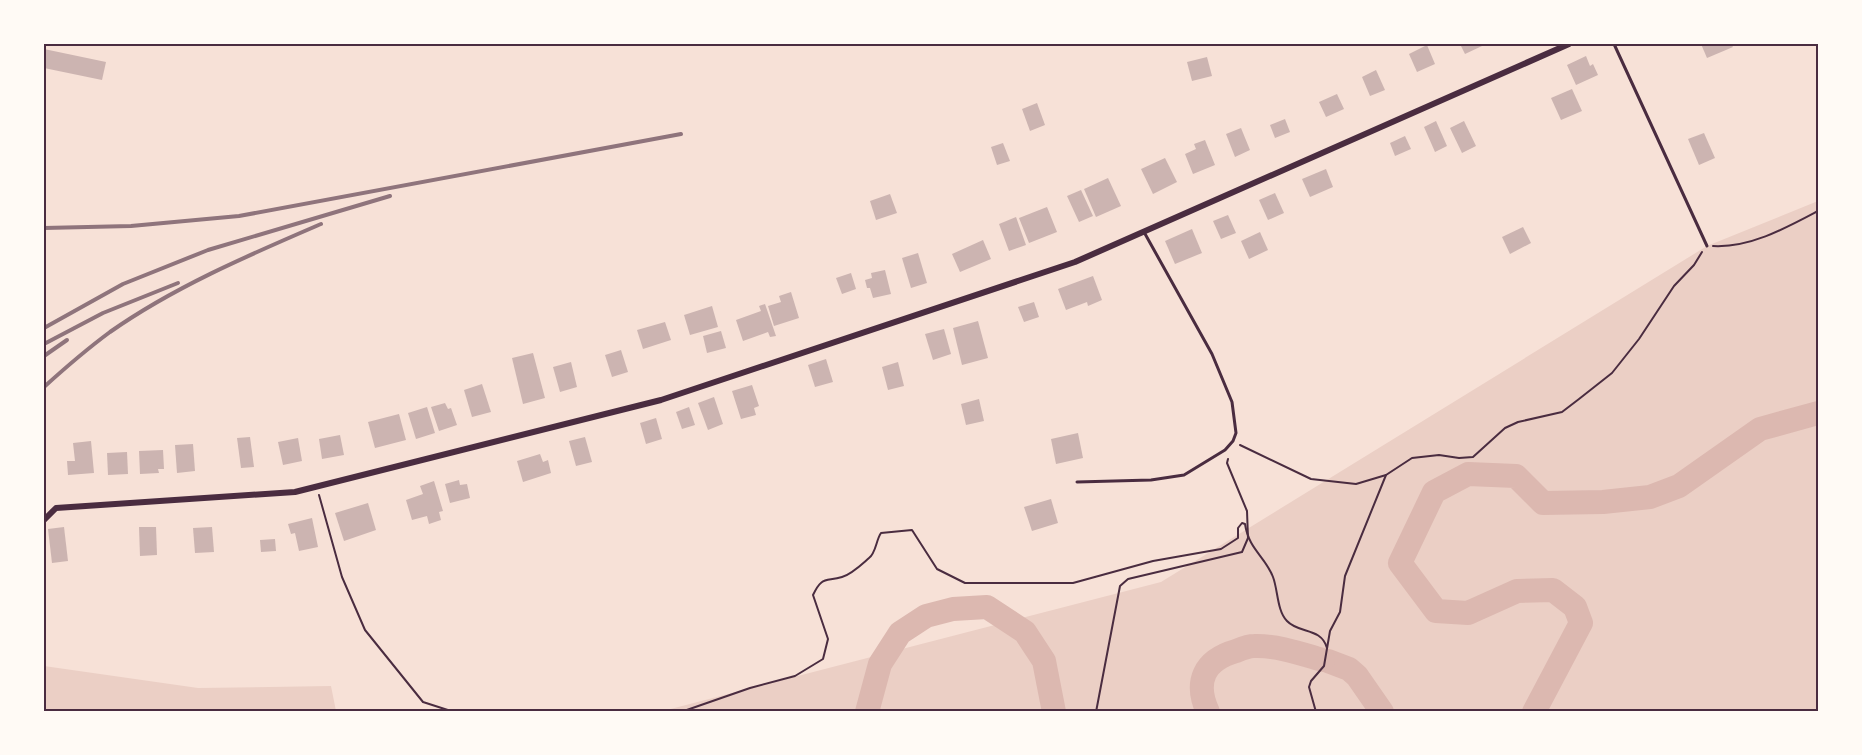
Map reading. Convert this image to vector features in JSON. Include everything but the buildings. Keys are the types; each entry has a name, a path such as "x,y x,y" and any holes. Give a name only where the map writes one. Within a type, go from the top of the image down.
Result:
{"street":[{"path":"44,520 56,508 295,492 662,400 1075,262 1569,44"}],"lane":[{"path":"1614,44 1707,246"},
{"path":"1077,482 1150,480 1184,476 1225,450 1233,441 1236,433 1232,402 1212,354 1144,232"}],"path":[{"path":"1096,711 1120,586 1128,579 1242,552 1248,538 1247,511 1227,463 1233,441 1311,479 1356,484 1386,475 1412,458 1439,455 1459,458 1473,457 1505,428 1518,422 1562,412 1612,373 1639,339 1674,286 1694,265 1707,246 1728,247 1747,243 1818,211"},
{"path":"1316,711 1309,687 1311,681 1324,666 1330,631 1340,612 1345,576 1386,475"},
{"path":"316,486 342,577 365,630 423,702 454,711"},
{"path":"681,711 795,676 823,658 828,639 813,595 818,583 843,577 872,557 876,539 881,533 912,530 937,569 965,583 1035,584 1083,580 1153,561 1221,549 1238,538 1238,528 1242,523 1245,524 1253,548 1272,577 1282,616 1295,627 1316,633 1324,640 1326,648"}],"shaded area":[{"path":"1818,201 1818,711 659,712 1161,582 1707,246"},
{"path":"44,666 198,688 331,686 336,711 44,711"}],"waterway":[{"path":"1534,712 1581,623 1575,607 1553,590 1517,591 1468,613 1436,611 1400,563 1434,492 1468,474 1516,476 1543,503 1603,502 1650,497 1679,486 1760,429 1818,413"},
{"path":"867,712 880,664 900,633 926,616 953,609 987,607 1025,632 1044,661 1054,712"},
{"path":"1208,712 1202,682 1209,666 1225,655 1247,647 1262,646 1289,650 1323,660"},
{"path":"1328,661 1349,669 1357,676 1382,712"}],"railway":[{"path":"44,228 131,226 239,216 681,134"},
{"path":"44,328 123,284 208,250 390,196"},
{"path":"44,387 110,332 160,300 239,260 321,224"},
{"path":"44,344 103,313 178,283"},
{"path":"44,356 67,340"}]}
